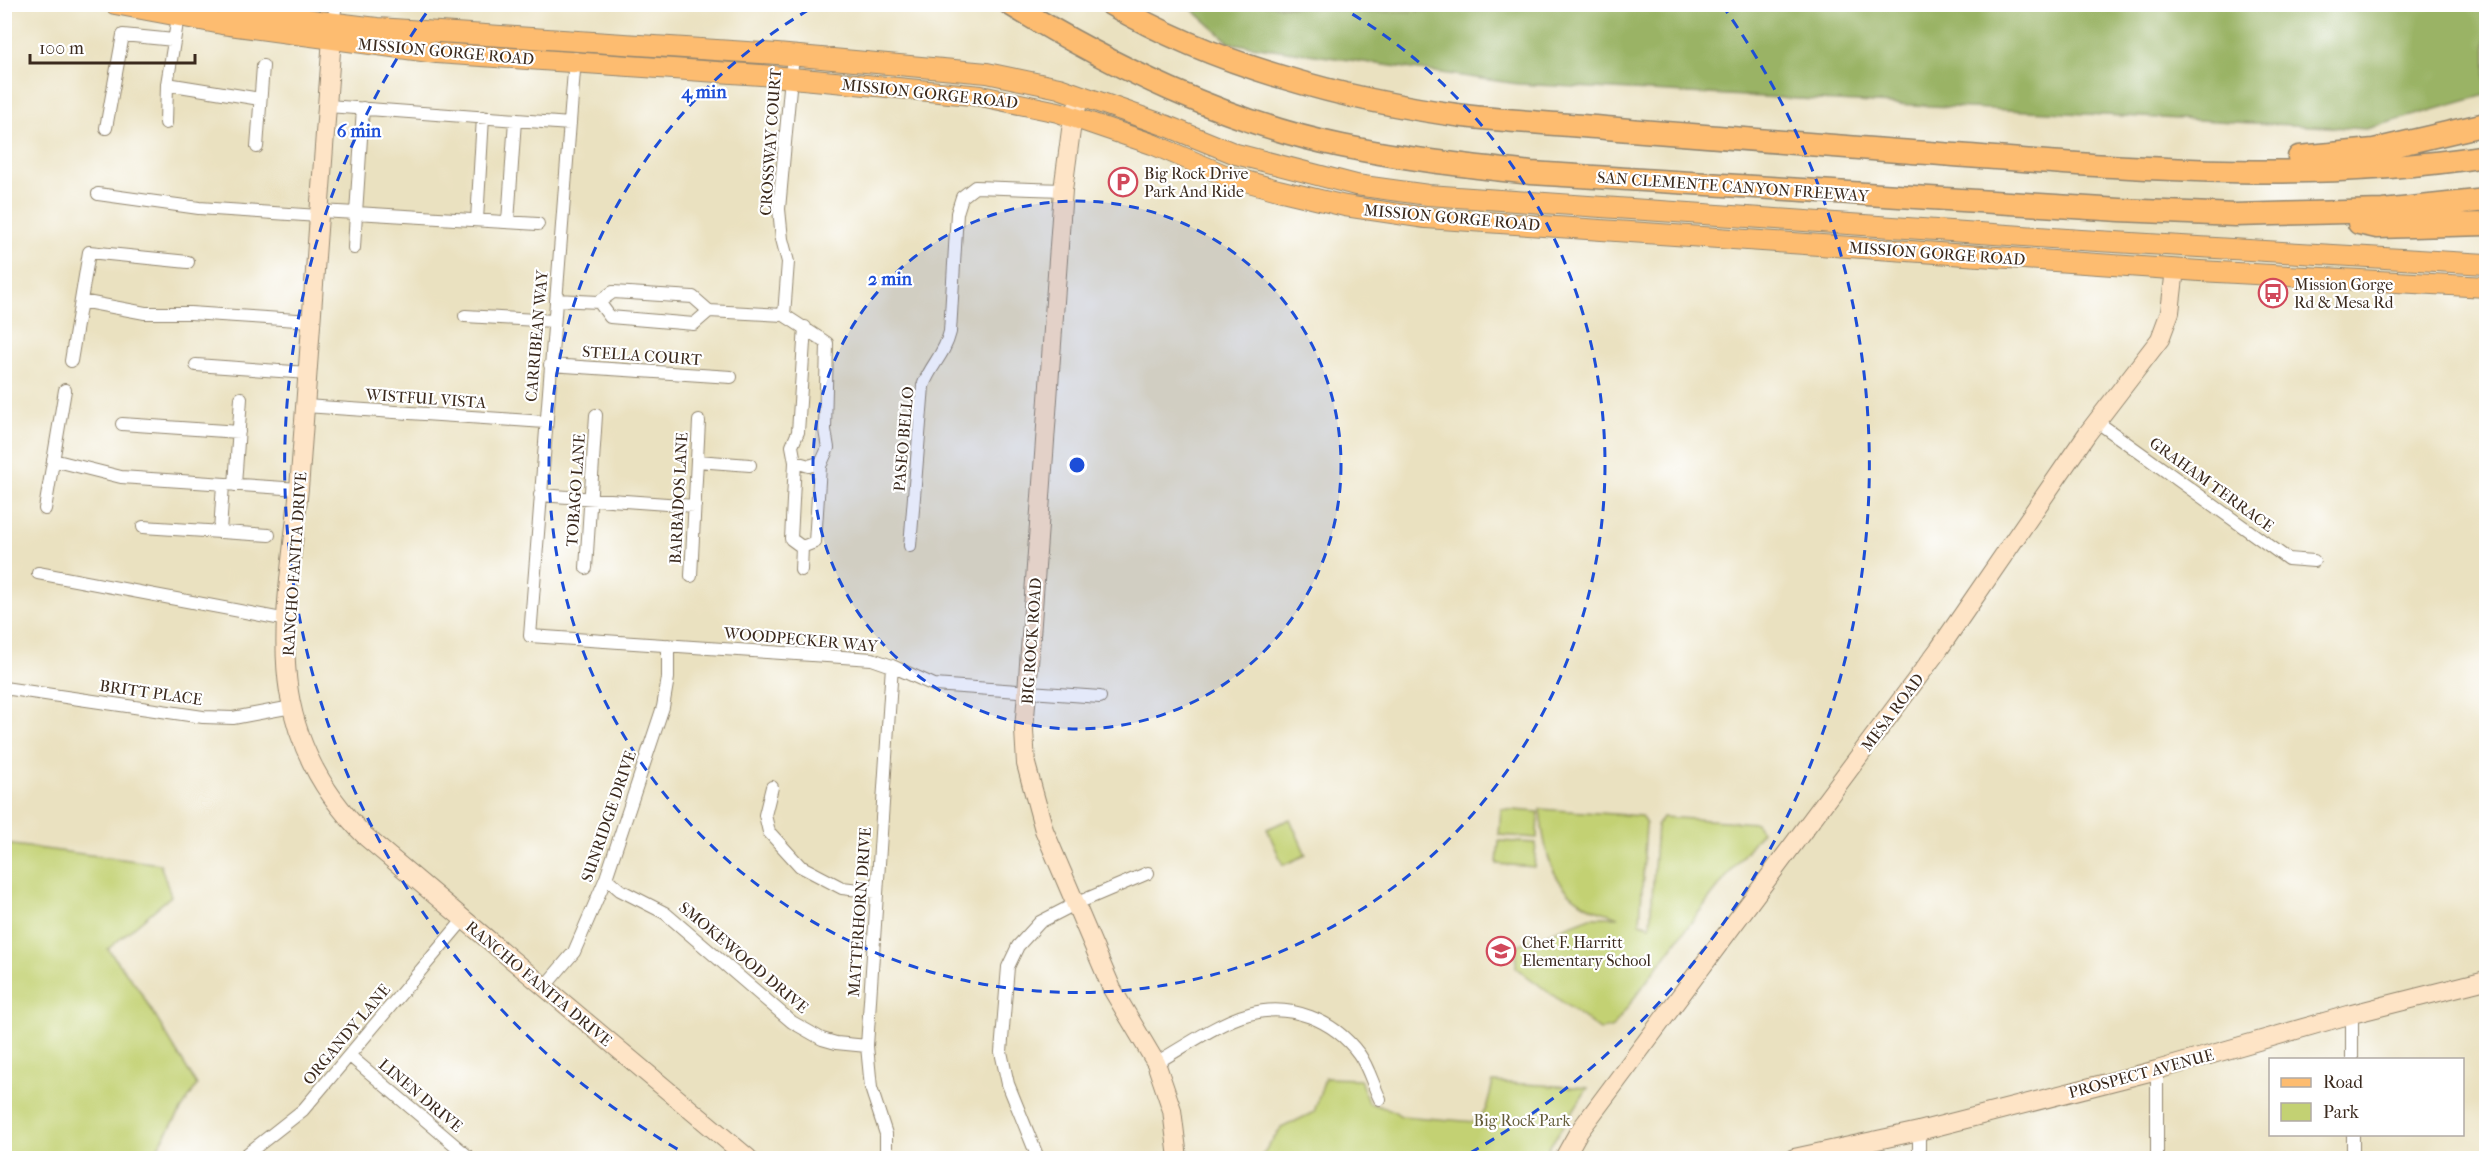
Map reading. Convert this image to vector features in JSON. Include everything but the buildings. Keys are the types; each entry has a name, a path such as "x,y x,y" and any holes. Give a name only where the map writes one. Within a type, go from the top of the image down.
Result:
{"highway":[{"name":"SAN CLEMENTE CANYON FREEWAY","path":"1010,4 1066,38 1136,73 1253,121 1340,146 1436,163 1531,173 2120,210 2235,215 2322,215 2487,200"},
{"path":"1116,8 1169,34 1266,72 1347,94 1462,116 1814,146 2109,166 2253,172 2363,169 2487,156"},
{"path":"2253,172 2288,158 2374,150 2487,124"},
{"path":"2322,215 2377,226 2487,224"}],"main road":[{"name":"MISSION GORGE ROAD","path":"115,4 178,16 334,23 706,49 987,73 1039,82 1080,95 1236,154 1356,185 1428,195 2176,246 2487,264"},
{"name":"MISSION GORGE ROAD","path":"222,4 334,23 437,54 791,78 981,96 1033,105 1152,144 1227,176 1345,206 1414,216 2175,269 2487,287"},
{"path":"651,68 654,61 660,57 702,58 706,49"},
{"name":"MESA ROAD","path":"2175,269 2176,246"},
{"path":"2385,281 2387,258"}],"street":[{"path":"166,123 166,84 178,16"},
{"name":"RANCHO FANITA DRIVE","path":"334,23 299,489 286,620 287,673 292,707 300,736 312,765 342,811 366,837 748,1158"},
{"path":"106,128 123,35 174,40"},
{"name":"CARRIBEAN WAY","path":"530,636 576,40"},
{"name":"CROSSWAY COURT","path":"784,315 788,262 782,239 779,209 793,56"},
{"path":"257,147 263,66"},
{"path":"166,84 260,99"},
{"name":"BIG ROCK ROAD","path":"1080,95 1074,117 1063,190 1025,747 1030,784 1044,830 1112,989 1156,1063 1172,1110 1178,1158"},
{"path":"328,106 570,124"},
{"path":"354,248 363,108"},
{"path":"477,220 483,117"},
{"path":"508,222 515,120"},
{"name":"PASEO BELLO","path":"910,546 923,386 928,372 946,350 950,332 957,213 962,196 975,187 1063,190"},
{"path":"99,194 199,208 320,214 356,213 538,225"},
{"path":"71,361 89,252 188,262"},
{"name":"MESA ROAD","path":"1564,1158 1578,1132 1939,649 2096,421 2146,358 2164,330 2170,312 2175,269"},
{"path":"556,300 599,302 613,292 693,297 709,311 784,315 827,343 825,430 828,448 822,462 815,542 802,548"},
{"path":"81,301 145,313 190,313 312,321"},
{"path":"599,302 610,317 694,324 709,311"},
{"path":"465,316 554,321"},
{"path":"802,548 791,539 795,462 792,446 798,432 808,329"},
{"path":"196,365 308,373"},
{"name":"STELLA COURT","path":"550,365 731,377"},
{"path":"45,509 65,390"},
{"path":"220,532 239,432 242,398"},
{"name":"WISTFUL VISTA","path":"305,406 546,422"},
{"name":"TOBAGO LANE","path":"586,568 596,414"},
{"name":"BARBADOS LANE","path":"691,576 699,421"},
{"name":"GRAHAM TERRACE","path":"2096,421 2288,559 2314,561"},
{"path":"122,424 239,432"},
{"path":"53,460 121,477 299,489"},
{"path":"697,461 750,465"},
{"path":"795,462 809,466 822,462"},
{"path":"540,495 695,506"},
{"path":"143,527 269,535"},
{"path":"801,570 802,548"},
{"path":"38,573 286,620"},
{"name":"WOODPECKER WAY","path":"530,636 872,659 934,685 1100,697"},
{"name":"SUNRIDGE DRIVE","path":"545,986 574,951 606,878 663,707 668,678 668,645"},
{"name":"MATTERHORN DRIVE","path":"886,1158 885,1134 871,1088 867,1046 892,666"},
{"name":"BRITT PLACE","path":"4,688 202,717 233,718 292,707"},
{"path":"772,787 765,815 769,831 800,866 842,888 877,892"},
{"path":"1038,1158 1008,1084 1001,1052 1008,967 1018,946 1040,922 1075,904 1148,873"},
{"name":"SMOKEWOOD DRIVE","path":"606,878 620,890 665,913 792,1022 829,1041 867,1046"},
{"name":"ORGANDY LANE","path":"242,1158 303,1110 464,920"},
{"name":"PROSPECT AVENUE","path":"1794,1158 1919,1131 2157,1070 2352,1014 2487,980"},
{"path":"1156,1063 1238,1017 1262,1011 1288,1011 1318,1020 1344,1038 1358,1052 1371,1073 1380,1099"},
{"path":"2352,1014 2352,1058"},
{"name":"LINEN DRIVE","path":"350,1056 470,1158"},
{"path":"2157,1070 2157,1158"},
{"path":"1919,1131 1919,1158"},
{"path":"2353,1136 2353,1158"}],"green space":[{"path":"1187,5 1267,5 1365,12 1499,10 1522,5 2486,5 2486,95 2366,129 1518,84 1230,43"},
{"path":"1267,5 1522,5 1499,10 1365,12"},
{"path":"1501,809 1538,812 1537,838 1499,835"},
{"path":"1540,809 1641,816 1646,824 1640,923 1650,926 1657,825 1662,817 1756,823 1762,831 1612,1028 1600,1030 1516,968 1517,945 1591,917 1618,917 1580,901 1559,881 1552,868 1544,840"},
{"path":"1290,819 1306,855 1283,865 1267,829"},
{"path":"1499,841 1536,843 1534,867 1497,864"},
{"path":"5,844 160,864 171,896 108,949 138,988 197,1085 151,1158 5,1158"},
{"name":"Big Rock Park","path":"1325,1078 1360,1079 1368,1103 1392,1110 1401,1116 1476,1122 1486,1109 1493,1082 1588,1088 1542,1158 1260,1158 1281,1128 1314,1112"}],"waterway":[{"path":"1344,4 1361,7 1434,7 1444,4"}],"place":[{"name":"Big Rock Drive Park And Ride","path":"1123,182"},
{"name":"Mission Gorge Rd & Mesa Rd","path":"2273,293"},
{"name":"Chet F. Harritt Elementary School","path":"1501,951"}]}
